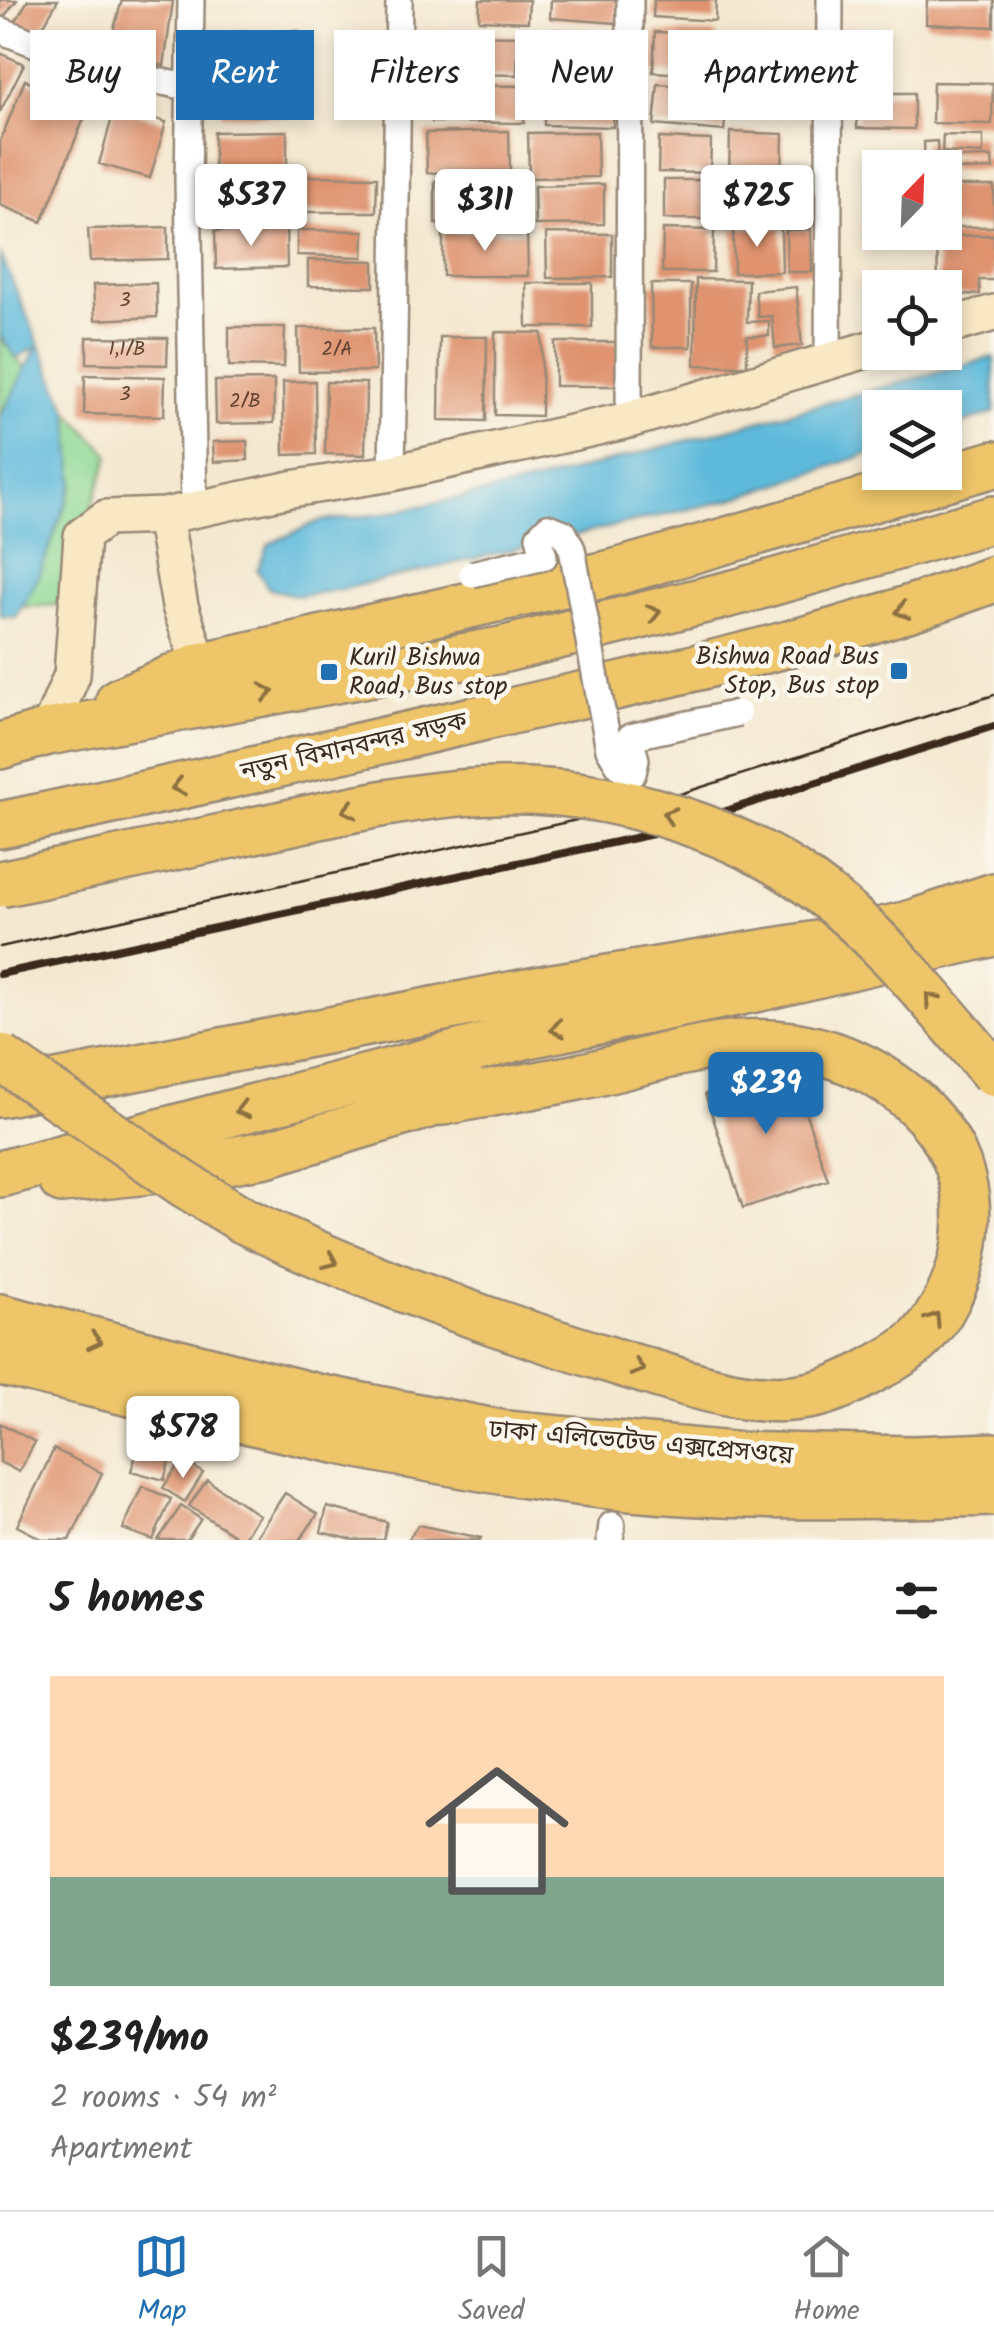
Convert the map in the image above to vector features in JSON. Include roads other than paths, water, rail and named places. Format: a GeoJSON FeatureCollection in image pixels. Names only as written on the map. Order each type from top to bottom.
{"type":"FeatureCollection","features":[{"type":"Feature","properties":{"kind":"highway"},"geometry":{"type":"LineString","coordinates":[[48,732],[200,666],[566,585],[994,464]]}},
{"type":"Feature","properties":{"kind":"highway"},"geometry":{"type":"LineString","coordinates":[[0,746],[48,732],[501,650],[742,591],[994,519]]}},
{"type":"Feature","properties":{"kind":"highway","name":"নতুন বিমানবন্দর সড়ক"},"geometry":{"type":"LineString","coordinates":[[0,825],[698,667],[868,621],[994,579]]}},
{"type":"Feature","properties":{"kind":"highway"},"geometry":{"type":"LineString","coordinates":[[0,884],[398,800],[493,790],[566,791],[601,796],[708,828],[744,844],[806,881],[894,956],[994,1073]]}},
{"type":"Feature","properties":{"kind":"highway"},"geometry":{"type":"LineString","coordinates":[[0,1094],[547,988],[836,941],[909,924],[994,896]]}},
{"type":"Feature","properties":{"kind":"highway"},"geometry":{"type":"LineString","coordinates":[[0,1174],[524,1036],[760,988],[994,933]]}},
{"type":"Feature","properties":{"kind":"highway"},"geometry":{"type":"LineString","coordinates":[[0,1183],[100,1178],[266,1154],[444,1102],[679,1025],[760,988]]}},
{"type":"Feature","properties":{"kind":"highway"},"geometry":{"type":"LineString","coordinates":[[0,1057],[184,1184],[243,1220],[305,1250],[450,1307],[699,1386],[760,1397],[806,1397],[848,1384],[924,1335],[951,1293],[968,1226],[965,1194],[941,1132],[890,1082],[826,1053],[790,1045],[747,1043],[676,1052],[580,1076],[444,1102]]}},
{"type":"Feature","properties":{"kind":"highway","name":"ঢাকা এলিভেটেড এক্সপ্রেসওয়ে"},"geometry":{"type":"LineString","coordinates":[[0,1317],[317,1397],[505,1434],[732,1455],[913,1459],[994,1456]]}},
{"type":"Feature","properties":{"kind":"highway","name":"ঢাকা এলিভেটেড এক্সপ্রেসওয়ে"},"geometry":{"type":"LineString","coordinates":[[0,1362],[325,1440],[604,1486],[863,1496],[994,1493]]}},
{"type":"Feature","properties":{"kind":"street"},"geometry":{"type":"LineString","coordinates":[[190,30],[191,0]]}},
{"type":"Feature","properties":{"kind":"street"},"geometry":{"type":"LineString","coordinates":[[392,473],[400,0]]}},
{"type":"Feature","properties":{"kind":"street"},"geometry":{"type":"LineString","coordinates":[[629,420],[630,0]]}},
{"type":"Feature","properties":{"kind":"street"},"geometry":{"type":"LineString","coordinates":[[828,361],[830,0]]}},
{"type":"Feature","properties":{"kind":"street"},"geometry":{"type":"LineString","coordinates":[[0,30],[106,71],[176,85]]}},
{"type":"Feature","properties":{"kind":"street"},"geometry":{"type":"LineString","coordinates":[[187,120],[180,606],[200,666]]}},
{"type":"Feature","properties":{"kind":"street"},"geometry":{"type":"LineString","coordinates":[[962,323],[994,313]]}},
{"type":"Feature","properties":{"kind":"street"},"geometry":{"type":"LineString","coordinates":[[48,732],[72,676],[82,536],[106,518],[179,511],[392,473],[629,420],[862,351]]}},
{"type":"Feature","properties":{"kind":"street"},"geometry":{"type":"LineString","coordinates":[[472,574],[544,557],[538,536],[548,527],[564,533],[572,549],[609,748],[620,766],[633,773],[636,760],[630,737],[738,713]]}},
{"type":"Feature","properties":{"kind":"water"},"geometry":{"type":"Polygon","coordinates":[[[0,253],[69,413],[74,482],[39,576],[16,617],[0,616],[0,417],[37,347],[16,358],[0,335],[0,253]]]}},
{"type":"Feature","properties":{"kind":"water"},"geometry":{"type":"Polygon","coordinates":[[[994,357],[994,413],[962,423],[962,390],[873,390],[946,370],[962,370],[962,366],[994,357]]]}},
{"type":"Feature","properties":{"kind":"water"},"geometry":{"type":"Polygon","coordinates":[[[862,393],[862,456],[733,499],[300,596],[269,589],[257,570],[269,544],[319,521],[382,514],[523,485],[862,393]]]}},
{"type":"Feature","properties":{"kind":"tram line"},"geometry":{"type":"LineString","coordinates":[[0,947],[645,805],[994,695]]}},
{"type":"Feature","properties":{"kind":"railway"},"geometry":{"type":"LineString","coordinates":[[0,974],[653,834],[994,726]]}},
{"type":"Feature","properties":{"kind":"place","name":"Bishwa Road Bus Stop, Bus stop"},"geometry":{"type":"Point","coordinates":[899,671]}},
{"type":"Feature","properties":{"kind":"place","name":"Kuril Bishwa Road, Bus stop"},"geometry":{"type":"Point","coordinates":[329,672]}}]}
